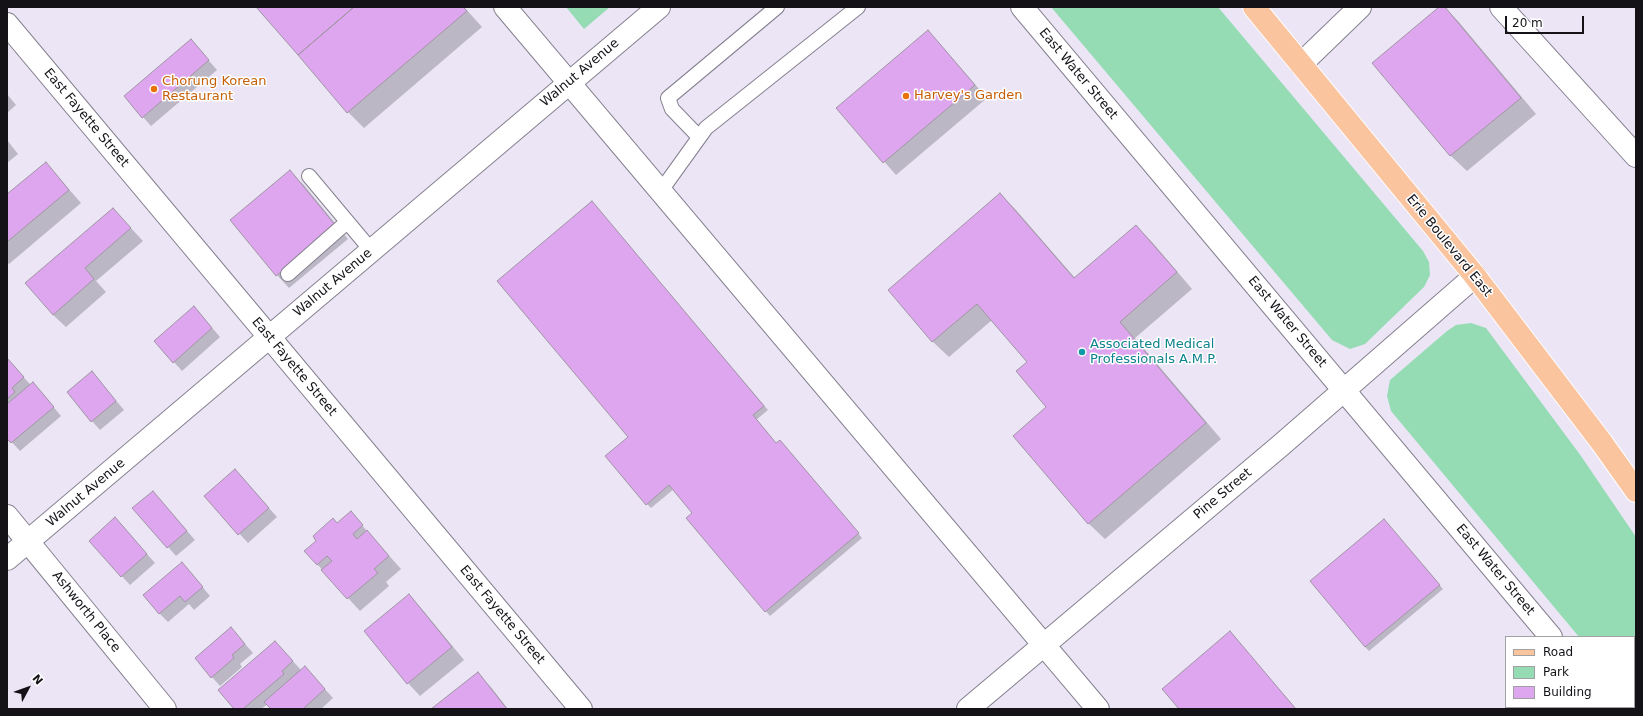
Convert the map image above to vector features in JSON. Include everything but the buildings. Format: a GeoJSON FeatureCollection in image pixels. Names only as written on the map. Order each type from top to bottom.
{"type":"FeatureCollection","features":[{"type":"Feature","properties":{"kind":"main road","name":"Erie Boulevard East"},"geometry":{"type":"LineString","coordinates":[[1254,7],[1474,276],[1636,491]]}},
{"type":"Feature","properties":{"kind":"street"},"geometry":{"type":"LineString","coordinates":[[505,7],[1098,709]]}},
{"type":"Feature","properties":{"kind":"street","name":"Walnut Avenue"},"geometry":{"type":"LineString","coordinates":[[7,559],[659,7]]}},
{"type":"Feature","properties":{"kind":"street","name":"East Water Street"},"geometry":{"type":"LineString","coordinates":[[1022,7],[1550,636]]}},
{"type":"Feature","properties":{"kind":"street"},"geometry":{"type":"LineString","coordinates":[[1301,64],[1360,7]]}},
{"type":"Feature","properties":{"kind":"street"},"geometry":{"type":"LineString","coordinates":[[1501,7],[1636,156]]}},
{"type":"Feature","properties":{"kind":"street","name":"East Fayette Street"},"geometry":{"type":"LineString","coordinates":[[7,24],[582,709]]}},
{"type":"Feature","properties":{"kind":"street","name":"Pine Street"},"geometry":{"type":"LineString","coordinates":[[968,709],[1345,390],[1474,276]]}},
{"type":"Feature","properties":{"kind":"street","name":"Ashworth Place"},"geometry":{"type":"LineString","coordinates":[[7,516],[166,709]]}},
{"type":"Feature","properties":{"kind":"lane"},"geometry":{"type":"LineString","coordinates":[[699,137],[672,109],[668,98],[777,7]]}},
{"type":"Feature","properties":{"kind":"lane"},"geometry":{"type":"LineString","coordinates":[[660,192],[706,128],[858,7]]}},
{"type":"Feature","properties":{"kind":"lane"},"geometry":{"type":"LineString","coordinates":[[309,176],[371,250]]}},
{"type":"Feature","properties":{"kind":"lane"},"geometry":{"type":"LineString","coordinates":[[288,274],[347,222]]}},
{"type":"Feature","properties":{"kind":"green space"},"geometry":{"type":"Polygon","coordinates":[[[566,7],[610,7],[584,29],[566,7]]]}},
{"type":"Feature","properties":{"kind":"green space"},"geometry":{"type":"Polygon","coordinates":[[[1051,7],[1218,7],[1423,251],[1429,262],[1430,275],[1424,287],[1365,344],[1350,349],[1332,340],[1051,7]]]}},
{"type":"Feature","properties":{"kind":"green space"},"geometry":{"type":"Polygon","coordinates":[[[1471,323],[1486,328],[1581,456],[1636,537],[1636,706],[1635,636],[1578,636],[1391,411],[1387,396],[1390,380],[1456,325],[1471,323]]]}},
{"type":"Feature","properties":{"kind":"place","name":"Chorung Korean Restaurant"},"geometry":{"type":"Point","coordinates":[154,89]}},
{"type":"Feature","properties":{"kind":"place","name":"Harvey's Garden"},"geometry":{"type":"Point","coordinates":[906,96]}},
{"type":"Feature","properties":{"kind":"place","name":"Associated Medical Professionals A.M.P."},"geometry":{"type":"Point","coordinates":[1082,352]}}]}
